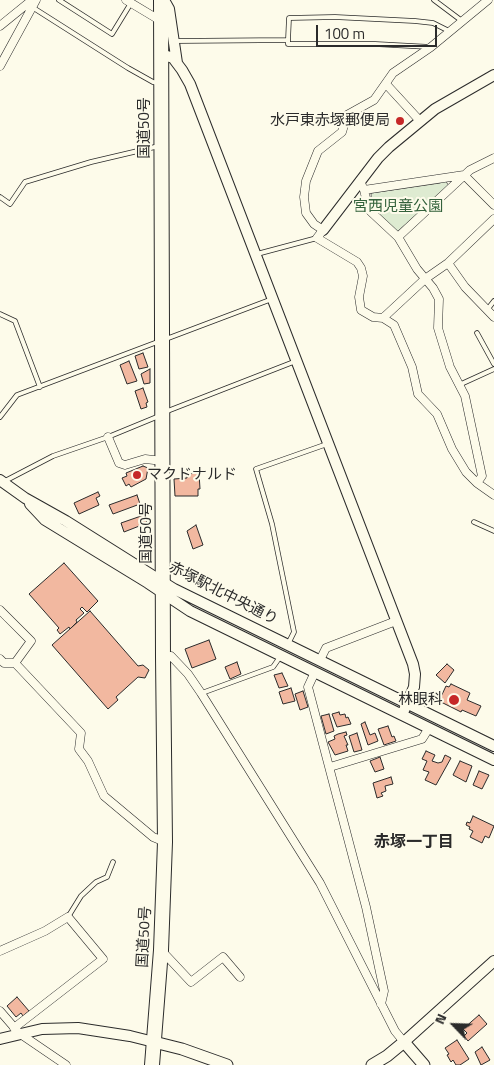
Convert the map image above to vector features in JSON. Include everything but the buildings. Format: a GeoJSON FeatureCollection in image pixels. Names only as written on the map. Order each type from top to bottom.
{"type":"FeatureCollection","features":[{"type":"Feature","properties":{"kind":"highway","name":"国道50号"},"geometry":{"type":"LineString","coordinates":[[152,1065],[161,950],[165,842],[161,146],[161,21],[163,0]]}},
{"type":"Feature","properties":{"kind":"main road"},"geometry":{"type":"LineString","coordinates":[[154,1042],[182,1049],[227,1065]]}},
{"type":"Feature","properties":{"kind":"main road"},"geometry":{"type":"LineString","coordinates":[[372,1065],[404,1042],[424,1065]]}},
{"type":"Feature","properties":{"kind":"street"},"geometry":{"type":"LineString","coordinates":[[163,0],[169,9],[180,66],[190,84],[415,674],[414,687],[402,715]]}},
{"type":"Feature","properties":{"kind":"street"},"geometry":{"type":"LineString","coordinates":[[488,0],[432,47],[393,73],[374,100],[348,114],[342,132],[318,151],[306,181],[304,197],[306,212],[320,235],[357,262],[361,268],[363,276],[360,296],[361,310],[373,317],[383,318],[394,326],[412,367],[418,394],[437,414],[452,449],[466,472],[477,483],[494,495]]}},
{"type":"Feature","properties":{"kind":"street"},"geometry":{"type":"LineString","coordinates":[[0,26],[34,1]]}},
{"type":"Feature","properties":{"kind":"street"},"geometry":{"type":"LineString","coordinates":[[0,66],[34,1]]}},
{"type":"Feature","properties":{"kind":"street"},"geometry":{"type":"LineString","coordinates":[[128,1],[161,21]]}},
{"type":"Feature","properties":{"kind":"street"},"geometry":{"type":"LineString","coordinates":[[161,54],[170,57],[180,66]]}},
{"type":"Feature","properties":{"kind":"street"},"geometry":{"type":"LineString","coordinates":[[161,81],[180,66]]}},
{"type":"Feature","properties":{"kind":"street"},"geometry":{"type":"LineString","coordinates":[[320,235],[362,186],[378,158],[435,109],[494,76]]}},
{"type":"Feature","properties":{"kind":"street"},"geometry":{"type":"LineString","coordinates":[[386,84],[420,121]]}},
{"type":"Feature","properties":{"kind":"street"},"geometry":{"type":"LineString","coordinates":[[398,237],[470,170],[494,158]]}},
{"type":"Feature","properties":{"kind":"street"},"geometry":{"type":"LineString","coordinates":[[362,186],[464,175]]}},
{"type":"Feature","properties":{"kind":"street"},"geometry":{"type":"LineString","coordinates":[[464,175],[494,205]]}},
{"type":"Feature","properties":{"kind":"street"},"geometry":{"type":"LineString","coordinates":[[362,186],[369,210],[398,237],[416,269],[433,288],[439,300],[438,328],[450,367],[465,396],[482,476],[477,483]]}},
{"type":"Feature","properties":{"kind":"street"},"geometry":{"type":"LineString","coordinates":[[383,318],[425,279],[448,263],[494,219]]}},
{"type":"Feature","properties":{"kind":"street"},"geometry":{"type":"LineString","coordinates":[[448,263],[465,287],[494,317]]}},
{"type":"Feature","properties":{"kind":"street"},"geometry":{"type":"LineString","coordinates":[[108,437],[119,463],[125,465],[145,459],[163,462]]}},
{"type":"Feature","properties":{"kind":"street","name":"赤塚駅北中央通り"},"geometry":{"type":"LineString","coordinates":[[1,482],[25,498],[45,520],[163,588],[190,611],[494,760]]}},
{"type":"Feature","properties":{"kind":"street","name":"赤塚駅北中央通り"},"geometry":{"type":"LineString","coordinates":[[163,588],[185,595],[288,644],[494,746]]}},
{"type":"Feature","properties":{"kind":"street"},"geometry":{"type":"LineString","coordinates":[[0,610],[31,641],[14,663]]}},
{"type":"Feature","properties":{"kind":"street"},"geometry":{"type":"LineString","coordinates":[[320,660],[326,648],[396,621]]}},
{"type":"Feature","properties":{"kind":"street"},"geometry":{"type":"LineString","coordinates":[[281,655],[288,644]]}},
{"type":"Feature","properties":{"kind":"street"},"geometry":{"type":"LineString","coordinates":[[163,657],[171,656],[188,674],[320,883],[381,1004],[404,1042],[494,960]]}},
{"type":"Feature","properties":{"kind":"street"},"geometry":{"type":"LineString","coordinates":[[0,659],[4,663],[14,663],[81,733],[79,749],[88,761],[104,796],[153,837],[165,842]]}},
{"type":"Feature","properties":{"kind":"street"},"geometry":{"type":"LineString","coordinates":[[315,672],[308,687],[366,908],[384,991],[381,1004]]}},
{"type":"Feature","properties":{"kind":"street"},"geometry":{"type":"LineString","coordinates":[[330,767],[422,739],[429,728]]}},
{"type":"Feature","properties":{"kind":"street"},"geometry":{"type":"LineString","coordinates":[[0,951],[45,931],[68,917],[103,959],[17,1031],[0,1039]]}},
{"type":"Feature","properties":{"kind":"street"},"geometry":{"type":"LineString","coordinates":[[161,950],[191,982],[223,958],[240,977]]}},
{"type":"Feature","properties":{"kind":"street"},"geometry":{"type":"LineString","coordinates":[[0,1011],[17,1031],[66,1065]]}},
{"type":"Feature","properties":{"kind":"street"},"geometry":{"type":"LineString","coordinates":[[17,1031],[78,1028],[130,1036],[154,1042]]}},
{"type":"Feature","properties":{"kind":"lane"},"geometry":{"type":"LineString","coordinates":[[59,0],[112,34],[128,1]]}},
{"type":"Feature","properties":{"kind":"lane"},"geometry":{"type":"LineString","coordinates":[[434,0],[462,21]]}},
{"type":"Feature","properties":{"kind":"lane"},"geometry":{"type":"LineString","coordinates":[[34,1],[128,68],[153,82],[161,81]]}},
{"type":"Feature","properties":{"kind":"lane"},"geometry":{"type":"LineString","coordinates":[[432,47],[375,44],[288,44],[289,18],[334,17],[415,21],[432,23],[449,31]]}},
{"type":"Feature","properties":{"kind":"lane"},"geometry":{"type":"LineString","coordinates":[[175,41],[288,40]]}},
{"type":"Feature","properties":{"kind":"lane"},"geometry":{"type":"LineString","coordinates":[[0,197],[10,204],[25,182],[92,162],[161,146]]}},
{"type":"Feature","properties":{"kind":"lane"},"geometry":{"type":"LineString","coordinates":[[255,254],[320,235]]}},
{"type":"Feature","properties":{"kind":"lane"},"geometry":{"type":"LineString","coordinates":[[0,417],[17,395],[272,298]]}},
{"type":"Feature","properties":{"kind":"lane"},"geometry":{"type":"LineString","coordinates":[[487,310],[494,301]]}},
{"type":"Feature","properties":{"kind":"lane"},"geometry":{"type":"LineString","coordinates":[[0,314],[15,321],[40,387]]}},
{"type":"Feature","properties":{"kind":"lane"},"geometry":{"type":"LineString","coordinates":[[477,333],[494,364]]}},
{"type":"Feature","properties":{"kind":"lane"},"geometry":{"type":"LineString","coordinates":[[1,482],[53,456],[108,437],[156,418],[162,413],[296,361]]}},
{"type":"Feature","properties":{"kind":"lane"},"geometry":{"type":"LineString","coordinates":[[459,385],[494,369]]}},
{"type":"Feature","properties":{"kind":"lane"},"geometry":{"type":"LineString","coordinates":[[288,644],[294,632],[272,524],[256,469],[327,444]]}},
{"type":"Feature","properties":{"kind":"lane"},"geometry":{"type":"LineString","coordinates":[[474,522],[494,531]]}},
{"type":"Feature","properties":{"kind":"lane"},"geometry":{"type":"LineString","coordinates":[[201,693],[273,667],[281,655]]}},
{"type":"Feature","properties":{"kind":"lane"},"geometry":{"type":"LineString","coordinates":[[68,917],[80,896],[96,882],[107,877],[113,862]]}},
{"type":"Feature","properties":{"kind":"green space","name":"宮西児童公園"},"geometry":{"type":"Polygon","coordinates":[[[445,180],[449,186],[397,232],[372,208],[371,193],[440,183],[445,180]]]}},
{"type":"Feature","properties":{"kind":"place","name":"水戸東赤塚郵便局"},"geometry":{"type":"Point","coordinates":[400,121]}},
{"type":"Feature","properties":{"kind":"place","name":"マクドナルド"},"geometry":{"type":"Point","coordinates":[137,475]}},
{"type":"Feature","properties":{"kind":"place","name":"林眼科"},"geometry":{"type":"Point","coordinates":[454,700]}},
{"type":"Feature","properties":{"kind":"district","name":"赤塚一丁目"},"geometry":{"type":"Point","coordinates":[414,843]}}]}
